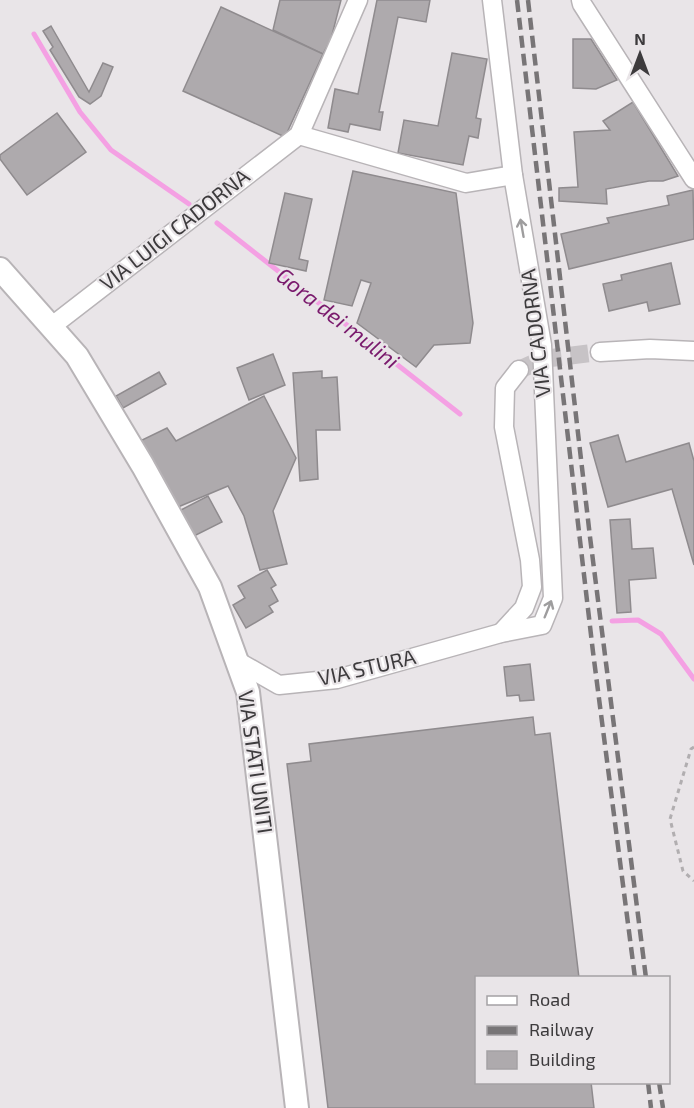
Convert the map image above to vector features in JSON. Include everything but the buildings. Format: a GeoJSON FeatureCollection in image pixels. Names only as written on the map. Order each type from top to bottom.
{"type":"FeatureCollection","features":[{"type":"Feature","properties":{"kind":"street","name":"VIA LUIGI CADORNA"},"geometry":{"type":"LineString","coordinates":[[52,326],[299,135],[358,0]]}},
{"type":"Feature","properties":{"kind":"street","name":"VIA CADORNA"},"geometry":{"type":"LineString","coordinates":[[492,0],[513,176],[542,345],[553,598],[542,626],[501,633]]}},
{"type":"Feature","properties":{"kind":"street"},"geometry":{"type":"LineString","coordinates":[[581,0],[694,179]]}},
{"type":"Feature","properties":{"kind":"street"},"geometry":{"type":"LineString","coordinates":[[299,135],[466,183],[513,176]]}},
{"type":"Feature","properties":{"kind":"street","name":"VIA STATI UNITI"},"geometry":{"type":"LineString","coordinates":[[0,269],[77,356],[143,466],[210,587],[248,692],[297,1108]]}},
{"type":"Feature","properties":{"kind":"street"},"geometry":{"type":"LineString","coordinates":[[600,352],[650,349],[694,351]]}},
{"type":"Feature","properties":{"kind":"street"},"geometry":{"type":"LineString","coordinates":[[501,633],[524,608],[532,587],[530,560],[504,426],[505,388],[519,370]]}},
{"type":"Feature","properties":{"kind":"street","name":"VIA STURA"},"geometry":{"type":"LineString","coordinates":[[237,661],[279,685],[337,679],[501,633]]}},
{"type":"Feature","properties":{"kind":"path"},"geometry":{"type":"LineString","coordinates":[[694,747],[691,749],[670,819],[683,871],[694,881]]}},
{"type":"Feature","properties":{"kind":"waterway","name":"Gora dei mulini"},"geometry":{"type":"LineString","coordinates":[[34,34],[80,112],[111,150],[189,204]]}},
{"type":"Feature","properties":{"kind":"waterway","name":"Gora dei mulini"},"geometry":{"type":"LineString","coordinates":[[217,223],[460,414]]}},
{"type":"Feature","properties":{"kind":"waterway","name":"Gora dei mulini"},"geometry":{"type":"LineString","coordinates":[[612,621],[638,620],[661,634],[694,679]]}},
{"type":"Feature","properties":{"kind":"tunnel"},"geometry":{"type":"LineString","coordinates":[[519,370],[543,359],[600,352]]}},
{"type":"Feature","properties":{"kind":"railway"},"geometry":{"type":"LineString","coordinates":[[517,0],[593,652],[635,976]]}},
{"type":"Feature","properties":{"kind":"railway"},"geometry":{"type":"LineString","coordinates":[[528,0],[590,537],[646,976]]}},
{"type":"Feature","properties":{"kind":"railway"},"geometry":{"type":"LineString","coordinates":[[648,1084],[651,1108]]}},
{"type":"Feature","properties":{"kind":"railway"},"geometry":{"type":"LineString","coordinates":[[659,1084],[663,1108]]}}]}
